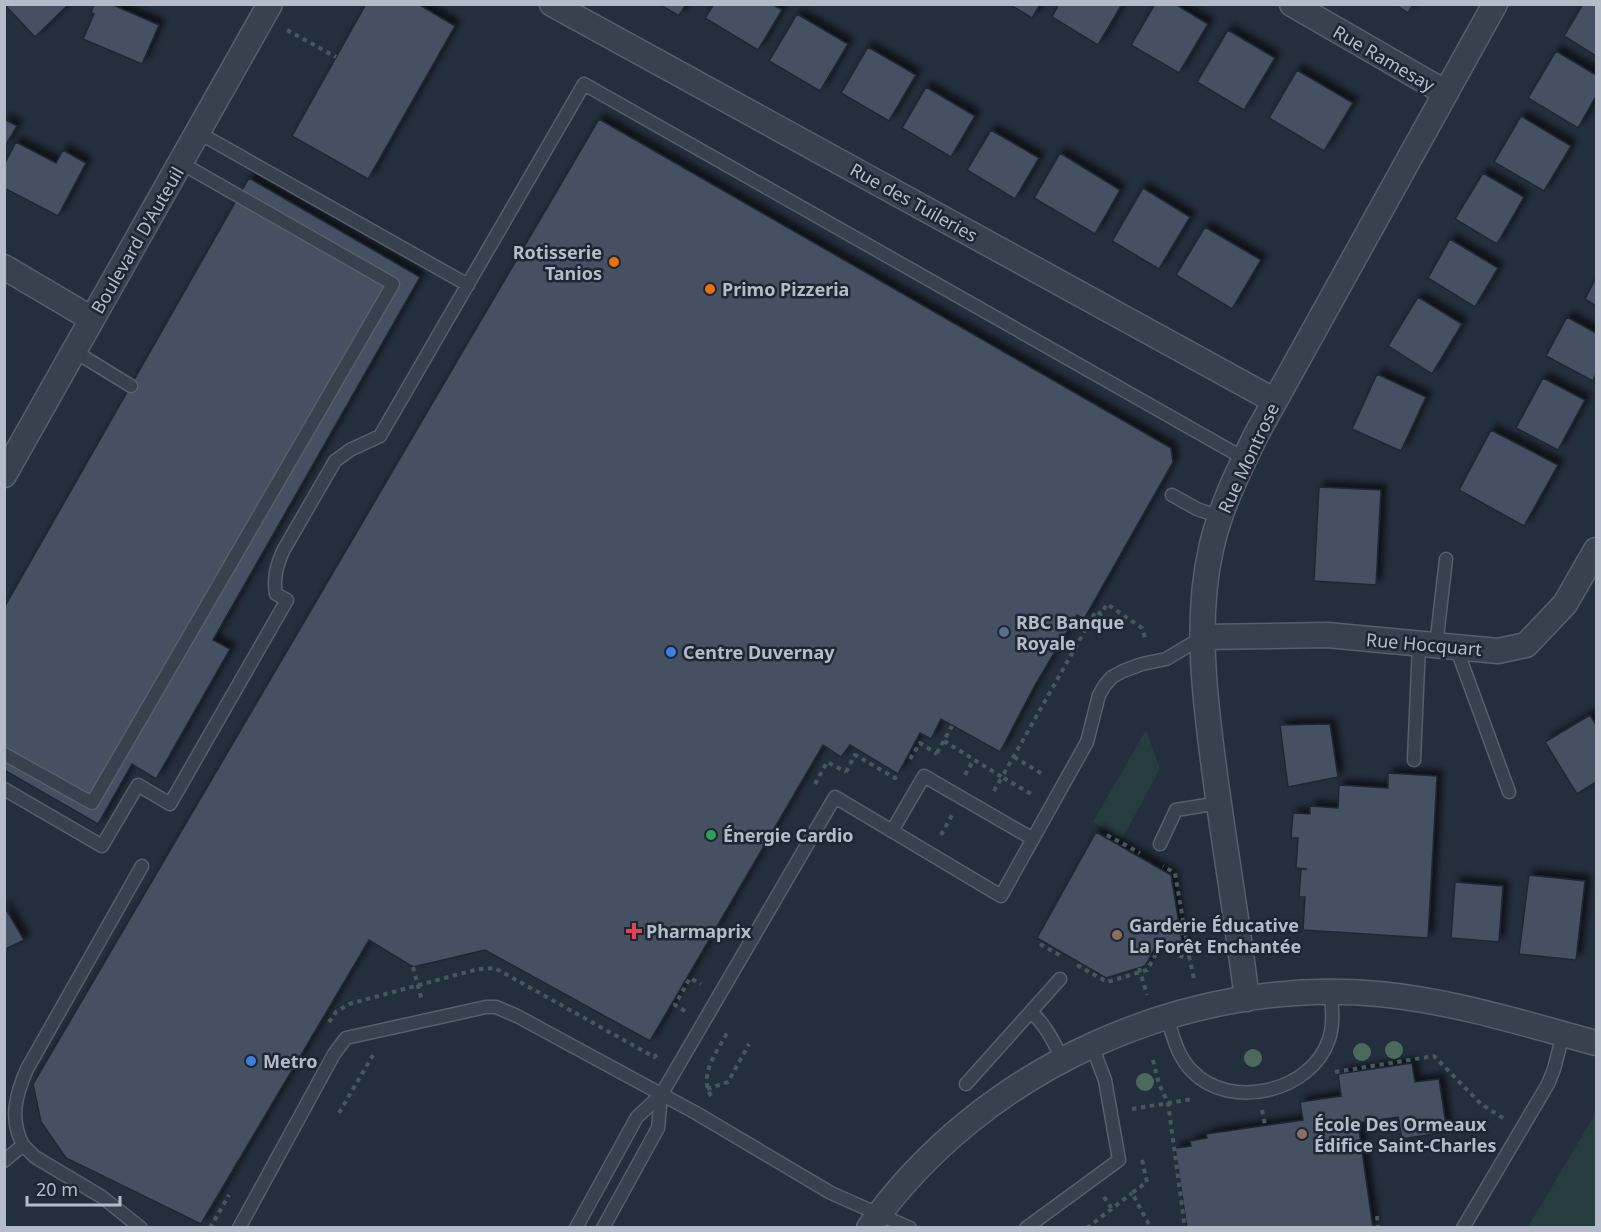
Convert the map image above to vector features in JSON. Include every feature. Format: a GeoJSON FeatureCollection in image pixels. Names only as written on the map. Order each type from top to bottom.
{"type":"FeatureCollection","features":[{"type":"Feature","properties":{"kind":"street","name":"Boulevard D'Auteuil"},"geometry":{"type":"LineString","coordinates":[[4,475],[270,4]]}},
{"type":"Feature","properties":{"kind":"street","name":"Rue des Tuileries"},"geometry":{"type":"LineString","coordinates":[[552,4],[1275,401]]}},
{"type":"Feature","properties":{"kind":"street","name":"Rue Ramesay"},"geometry":{"type":"LineString","coordinates":[[1292,4],[1446,93]]}},
{"type":"Feature","properties":{"kind":"street","name":"Rue Montrose"},"geometry":{"type":"LineString","coordinates":[[1247,999],[1208,720],[1203,637],[1207,572],[1211,549],[1220,517],[1245,459],[1275,401],[1495,4]]}},
{"type":"Feature","properties":{"kind":"street"},"geometry":{"type":"LineString","coordinates":[[4,267],[92,319]]}},
{"type":"Feature","properties":{"kind":"street","name":"Rue Hocquart"},"geometry":{"type":"LineString","coordinates":[[1203,637],[1327,636],[1498,651],[1526,645],[1565,604],[1596,550]]}},
{"type":"Feature","properties":{"kind":"street"},"geometry":{"type":"LineString","coordinates":[[874,1221],[912,1173],[956,1132],[1013,1090],[1063,1060],[1092,1046],[1192,1009],[1281,995],[1378,994],[1435,1002],[1596,1043]]}},
{"type":"Feature","properties":{"kind":"lane"},"geometry":{"type":"LineString","coordinates":[[4,789],[102,846],[138,784],[170,804],[287,600],[276,594],[274,586],[277,564],[283,551],[335,461],[350,450],[380,436],[584,84],[1245,459]]}},
{"type":"Feature","properties":{"kind":"lane"},"geometry":{"type":"LineString","coordinates":[[199,133],[468,285]]}},
{"type":"Feature","properties":{"kind":"lane"},"geometry":{"type":"LineString","coordinates":[[4,754],[92,802],[393,284],[181,163]]}},
{"type":"Feature","properties":{"kind":"lane"},"geometry":{"type":"LineString","coordinates":[[74,351],[131,386]]}},
{"type":"Feature","properties":{"kind":"lane"},"geometry":{"type":"LineString","coordinates":[[1172,495],[1197,509],[1220,517]]}},
{"type":"Feature","properties":{"kind":"lane"},"geometry":{"type":"LineString","coordinates":[[1414,760],[1437,646],[1446,559]]}},
{"type":"Feature","properties":{"kind":"lane"},"geometry":{"type":"LineString","coordinates":[[576,1227],[637,1117],[662,1095],[835,797],[1001,896],[1087,742],[1099,695],[1112,677],[1142,664],[1166,659],[1203,637]]}},
{"type":"Feature","properties":{"kind":"lane"},"geometry":{"type":"LineString","coordinates":[[1437,646],[1509,792]]}},
{"type":"Feature","properties":{"kind":"lane"},"geometry":{"type":"LineString","coordinates":[[892,831],[924,776],[1033,839]]}},
{"type":"Feature","properties":{"kind":"lane"},"geometry":{"type":"LineString","coordinates":[[1160,844],[1176,810],[1219,802]]}},
{"type":"Feature","properties":{"kind":"lane"},"geometry":{"type":"LineString","coordinates":[[141,1227],[102,1197],[35,1158],[23,1145],[16,1119],[18,1091],[27,1069],[142,866]]}},
{"type":"Feature","properties":{"kind":"lane"},"geometry":{"type":"LineString","coordinates":[[966,1084],[1060,979]]}},
{"type":"Feature","properties":{"kind":"lane"},"geometry":{"type":"LineString","coordinates":[[1167,1017],[1178,1052],[1198,1077],[1221,1089],[1236,1092],[1259,1092],[1293,1080],[1319,1057],[1329,1038],[1332,1013],[1331,993]]}},
{"type":"Feature","properties":{"kind":"lane"},"geometry":{"type":"LineString","coordinates":[[239,1227],[341,1043],[346,1038],[486,1006],[496,1007],[517,1016],[713,1123],[874,1221],[910,1227]]}},
{"type":"Feature","properties":{"kind":"lane"},"geometry":{"type":"LineString","coordinates":[[1031,1012],[1050,1034],[1063,1060]]}},
{"type":"Feature","properties":{"kind":"lane"},"geometry":{"type":"LineString","coordinates":[[1463,1227],[1548,1084],[1557,1062],[1563,1034]]}},
{"type":"Feature","properties":{"kind":"lane"},"geometry":{"type":"LineString","coordinates":[[1026,1227],[1119,1160],[1105,1080],[1092,1046]]}},
{"type":"Feature","properties":{"kind":"lane"},"geometry":{"type":"LineString","coordinates":[[603,1227],[658,1128],[662,1095]]}},
{"type":"Feature","properties":{"kind":"lane"},"geometry":{"type":"LineString","coordinates":[[4,1161],[23,1145]]}},
{"type":"Feature","properties":{"kind":"path"},"geometry":{"type":"LineString","coordinates":[[287,30],[336,57]]}},
{"type":"Feature","properties":{"kind":"path"},"geometry":{"type":"LineString","coordinates":[[992,794],[1096,611],[1101,614],[1107,604],[1143,628]]}},
{"type":"Feature","properties":{"kind":"path"},"geometry":{"type":"LineString","coordinates":[[932,762],[952,726]]}},
{"type":"Feature","properties":{"kind":"path"},"geometry":{"type":"LineString","coordinates":[[944,741],[1051,806]]}},
{"type":"Feature","properties":{"kind":"path"},"geometry":{"type":"LineString","coordinates":[[906,767],[920,743],[937,754]]}},
{"type":"Feature","properties":{"kind":"path"},"geometry":{"type":"LineString","coordinates":[[855,756],[895,778],[901,775]]}},
{"type":"Feature","properties":{"kind":"path"},"geometry":{"type":"LineString","coordinates":[[1014,757],[1063,785]]}},
{"type":"Feature","properties":{"kind":"path"},"geometry":{"type":"LineString","coordinates":[[963,778],[974,759]]}},
{"type":"Feature","properties":{"kind":"path"},"geometry":{"type":"LineString","coordinates":[[930,854],[962,798]]}},
{"type":"Feature","properties":{"kind":"path"},"geometry":{"type":"LineString","coordinates":[[1107,835],[1143,855]]}},
{"type":"Feature","properties":{"kind":"path"},"geometry":{"type":"LineString","coordinates":[[1160,864],[1175,873],[1176,895],[1194,979]]}},
{"type":"Feature","properties":{"kind":"path"},"geometry":{"type":"LineString","coordinates":[[1183,932],[1202,930]]}},
{"type":"Feature","properties":{"kind":"path"},"geometry":{"type":"LineString","coordinates":[[1040,944],[1107,982],[1140,970],[1148,970],[1149,964],[1161,945],[1184,958],[1189,956]]}},
{"type":"Feature","properties":{"kind":"path"},"geometry":{"type":"LineString","coordinates":[[413,967],[421,996]]}},
{"type":"Feature","properties":{"kind":"path"},"geometry":{"type":"LineString","coordinates":[[1140,970],[1147,995]]}},
{"type":"Feature","properties":{"kind":"path"},"geometry":{"type":"LineString","coordinates":[[339,1113],[374,1052],[372,1031]]}},
{"type":"Feature","properties":{"kind":"path"},"geometry":{"type":"LineString","coordinates":[[714,1099],[707,1089],[706,1072],[728,1031]]}},
{"type":"Feature","properties":{"kind":"path"},"geometry":{"type":"LineString","coordinates":[[707,1089],[728,1082],[749,1044]]}},
{"type":"Feature","properties":{"kind":"path"},"geometry":{"type":"LineString","coordinates":[[1331,1070],[1336,1072],[1434,1056],[1481,1104]]}},
{"type":"Feature","properties":{"kind":"path"},"geometry":{"type":"LineString","coordinates":[[1153,1060],[1159,1084],[1168,1103],[1185,1227]]}},
{"type":"Feature","properties":{"kind":"path"},"geometry":{"type":"LineString","coordinates":[[1262,1109],[1265,1125]]}},
{"type":"Feature","properties":{"kind":"path"},"geometry":{"type":"LineString","coordinates":[[1087,1227],[1132,1193]]}},
{"type":"Feature","properties":{"kind":"path"},"geometry":{"type":"LineString","coordinates":[[1377,1216],[1378,1227]]}},
{"type":"Feature","properties":{"kind":"green space"},"geometry":{"type":"Polygon","coordinates":[[[1146,730],[1160,769],[1122,839],[1093,822],[1146,730]]]}},
{"type":"Feature","properties":{"kind":"green space"},"geometry":{"type":"Polygon","coordinates":[[[1596,1112],[1596,1227],[1528,1227],[1594,1116],[1596,1112]]]}},
{"type":"Feature","properties":{"kind":"building"},"geometry":{"type":"Polygon","coordinates":[[[4,4],[69,4],[35,37],[4,4]]]}},
{"type":"Feature","properties":{"kind":"building"},"geometry":{"type":"Polygon","coordinates":[[[94,4],[111,4],[159,25],[142,64],[83,39],[94,14],[91,13],[94,4]]]}},
{"type":"Feature","properties":{"kind":"building"},"geometry":{"type":"Polygon","coordinates":[[[366,4],[418,4],[455,26],[368,179],[292,136],[366,4]]]}},
{"type":"Feature","properties":{"kind":"building"},"geometry":{"type":"Polygon","coordinates":[[[659,4],[686,4],[679,16],[659,4]]]}},
{"type":"Feature","properties":{"kind":"building"},"geometry":{"type":"Polygon","coordinates":[[[714,4],[772,4],[782,10],[758,50],[705,18],[714,4]]]}},
{"type":"Feature","properties":{"kind":"building"},"geometry":{"type":"Polygon","coordinates":[[[1009,4],[1040,4],[1032,18],[1009,4]]]}},
{"type":"Feature","properties":{"kind":"building"},"geometry":{"type":"Polygon","coordinates":[[[1059,4],[1122,4],[1098,45],[1052,17],[1059,4]]]}},
{"type":"Feature","properties":{"kind":"building"},"geometry":{"type":"Polygon","coordinates":[[[1155,4],[1175,4],[1208,24],[1179,73],[1131,45],[1155,4]]]}},
{"type":"Feature","properties":{"kind":"building"},"geometry":{"type":"Polygon","coordinates":[[[1394,4],[1413,4],[1408,13],[1394,4]]]}},
{"type":"Feature","properties":{"kind":"building"},"geometry":{"type":"Polygon","coordinates":[[[1583,4],[1596,4],[1596,56],[1564,36],[1583,4]]]}},
{"type":"Feature","properties":{"kind":"building"},"geometry":{"type":"Polygon","coordinates":[[[797,14],[848,44],[820,91],[769,61],[797,14]]]}},
{"type":"Feature","properties":{"kind":"building"},"geometry":{"type":"Polygon","coordinates":[[[1228,30],[1275,58],[1244,110],[1197,82],[1228,30]]]}},
{"type":"Feature","properties":{"kind":"building"},"geometry":{"type":"Polygon","coordinates":[[[868,47],[916,75],[889,121],[841,93],[868,47]]]}},
{"type":"Feature","properties":{"kind":"building"},"geometry":{"type":"Polygon","coordinates":[[[1556,51],[1596,75],[1596,96],[1578,128],[1528,98],[1556,51]]]}},
{"type":"Feature","properties":{"kind":"building"},"geometry":{"type":"Polygon","coordinates":[[[1297,70],[1353,103],[1324,151],[1269,118],[1297,70]]]}},
{"type":"Feature","properties":{"kind":"building"},"geometry":{"type":"Polygon","coordinates":[[[926,87],[975,116],[951,157],[902,128],[926,87]]]}},
{"type":"Feature","properties":{"kind":"building"},"geometry":{"type":"Polygon","coordinates":[[[1521,116],[1571,146],[1544,191],[1494,162],[1521,116]]]}},
{"type":"Feature","properties":{"kind":"building"},"geometry":{"type":"Polygon","coordinates":[[[4,119],[17,126],[4,148],[4,119]]]}},
{"type":"Feature","properties":{"kind":"building","name":"Centre Duvernay"},"geometry":{"type":"Polygon","coordinates":[[[599,119],[1171,448],[1173,462],[1084,619],[1077,615],[1035,685],[1000,752],[941,719],[931,739],[920,733],[898,774],[850,745],[841,757],[823,745],[650,1041],[485,950],[413,967],[369,940],[201,1224],[66,1158],[41,1122],[33,1084],[599,119]]]}},
{"type":"Feature","properties":{"kind":"building"},"geometry":{"type":"Polygon","coordinates":[[[991,130],[1039,158],[1015,199],[967,170],[991,130]]]}},
{"type":"Feature","properties":{"kind":"building"},"geometry":{"type":"Polygon","coordinates":[[[16,142],[56,163],[63,150],[86,163],[58,216],[4,188],[4,165],[16,142]]]}},
{"type":"Feature","properties":{"kind":"building"},"geometry":{"type":"Polygon","coordinates":[[[1060,153],[1120,190],[1095,234],[1034,198],[1060,153]]]}},
{"type":"Feature","properties":{"kind":"building"},"geometry":{"type":"Polygon","coordinates":[[[1483,173],[1524,197],[1497,244],[1455,219],[1483,173]]]}},
{"type":"Feature","properties":{"kind":"building"},"geometry":{"type":"Polygon","coordinates":[[[249,178],[420,277],[213,640],[230,649],[156,779],[132,764],[98,824],[4,770],[4,608],[249,178]]]}},
{"type":"Feature","properties":{"kind":"building"},"geometry":{"type":"Polygon","coordinates":[[[1143,188],[1190,217],[1159,269],[1112,241],[1143,188]]]}},
{"type":"Feature","properties":{"kind":"building"},"geometry":{"type":"Polygon","coordinates":[[[1205,227],[1261,260],[1232,309],[1176,275],[1205,227]]]}},
{"type":"Feature","properties":{"kind":"building"},"geometry":{"type":"Polygon","coordinates":[[[1450,239],[1498,268],[1475,307],[1428,278],[1450,239]]]}},
{"type":"Feature","properties":{"kind":"building"},"geometry":{"type":"Polygon","coordinates":[[[1596,278],[1596,306],[1585,299],[1596,278]]]}},
{"type":"Feature","properties":{"kind":"building"},"geometry":{"type":"Polygon","coordinates":[[[1418,297],[1462,324],[1432,374],[1388,346],[1418,297]]]}},
{"type":"Feature","properties":{"kind":"building"},"geometry":{"type":"Polygon","coordinates":[[[1567,317],[1596,333],[1596,374],[1593,381],[1546,356],[1567,317]]]}},
{"type":"Feature","properties":{"kind":"building"},"geometry":{"type":"Polygon","coordinates":[[[1377,374],[1426,397],[1401,451],[1352,429],[1377,374]]]}},
{"type":"Feature","properties":{"kind":"building"},"geometry":{"type":"Polygon","coordinates":[[[1543,378],[1585,400],[1558,450],[1516,428],[1543,378]]]}},
{"type":"Feature","properties":{"kind":"building"},"geometry":{"type":"Polygon","coordinates":[[[1491,430],[1558,465],[1524,526],[1459,490],[1491,430]]]}},
{"type":"Feature","properties":{"kind":"building"},"geometry":{"type":"Polygon","coordinates":[[[1319,487],[1381,490],[1376,585],[1314,581],[1319,487]]]}},
{"type":"Feature","properties":{"kind":"building"},"geometry":{"type":"Polygon","coordinates":[[[1590,715],[1596,725],[1596,782],[1577,794],[1545,742],[1590,715]]]}},
{"type":"Feature","properties":{"kind":"building"},"geometry":{"type":"Polygon","coordinates":[[[1330,724],[1338,777],[1288,787],[1280,725],[1330,724]]]}},
{"type":"Feature","properties":{"kind":"building"},"geometry":{"type":"Polygon","coordinates":[[[1388,773],[1437,776],[1428,938],[1303,930],[1305,897],[1299,897],[1301,869],[1307,869],[1296,868],[1298,838],[1291,838],[1293,813],[1310,814],[1310,806],[1338,808],[1339,785],[1388,788],[1388,773]]]}},
{"type":"Feature","properties":{"kind":"building"},"geometry":{"type":"Polygon","coordinates":[[[1096,832],[1171,875],[1184,954],[1160,939],[1145,966],[1106,978],[1037,938],[1096,832]]]}},
{"type":"Feature","properties":{"kind":"building"},"geometry":{"type":"Polygon","coordinates":[[[1529,875],[1585,881],[1576,960],[1519,954],[1529,875]]]}},
{"type":"Feature","properties":{"kind":"building"},"geometry":{"type":"Polygon","coordinates":[[[1455,882],[1503,886],[1499,942],[1451,938],[1455,882]]]}},
{"type":"Feature","properties":{"kind":"building"},"geometry":{"type":"Polygon","coordinates":[[[4,906],[24,940],[4,950],[4,906]]]}},
{"type":"Feature","properties":{"kind":"building"},"geometry":{"type":"Polygon","coordinates":[[[1412,1063],[1415,1082],[1439,1079],[1447,1132],[1402,1139],[1398,1117],[1358,1123],[1373,1228],[1187,1228],[1175,1148],[1191,1146],[1190,1141],[1207,1138],[1206,1134],[1303,1120],[1300,1102],[1341,1096],[1338,1074],[1412,1063]]]}},
{"type":"Feature","properties":{"kind":"place","name":"Rotisserie Tanios"},"geometry":{"type":"Point","coordinates":[614,262]}},
{"type":"Feature","properties":{"kind":"place","name":"Primo Pizzeria"},"geometry":{"type":"Point","coordinates":[710,289]}},
{"type":"Feature","properties":{"kind":"place","name":"RBC Banque Royale"},"geometry":{"type":"Point","coordinates":[1004,632]}},
{"type":"Feature","properties":{"kind":"place","name":"Centre Duvernay"},"geometry":{"type":"Point","coordinates":[671,652]}},
{"type":"Feature","properties":{"kind":"place","name":"Énergie Cardio"},"geometry":{"type":"Point","coordinates":[711,835]}},
{"type":"Feature","properties":{"kind":"place","name":"Pharmaprix"},"geometry":{"type":"Point","coordinates":[634,931]}},
{"type":"Feature","properties":{"kind":"place","name":"Garderie Éducative La Forêt Enchantée"},"geometry":{"type":"Point","coordinates":[1117,935]}},
{"type":"Feature","properties":{"kind":"place","name":"Metro"},"geometry":{"type":"Point","coordinates":[251,1061]}},
{"type":"Feature","properties":{"kind":"place","name":"École Des Ormeaux Édifice Saint-Charles"},"geometry":{"type":"Point","coordinates":[1302,1134]}}]}
